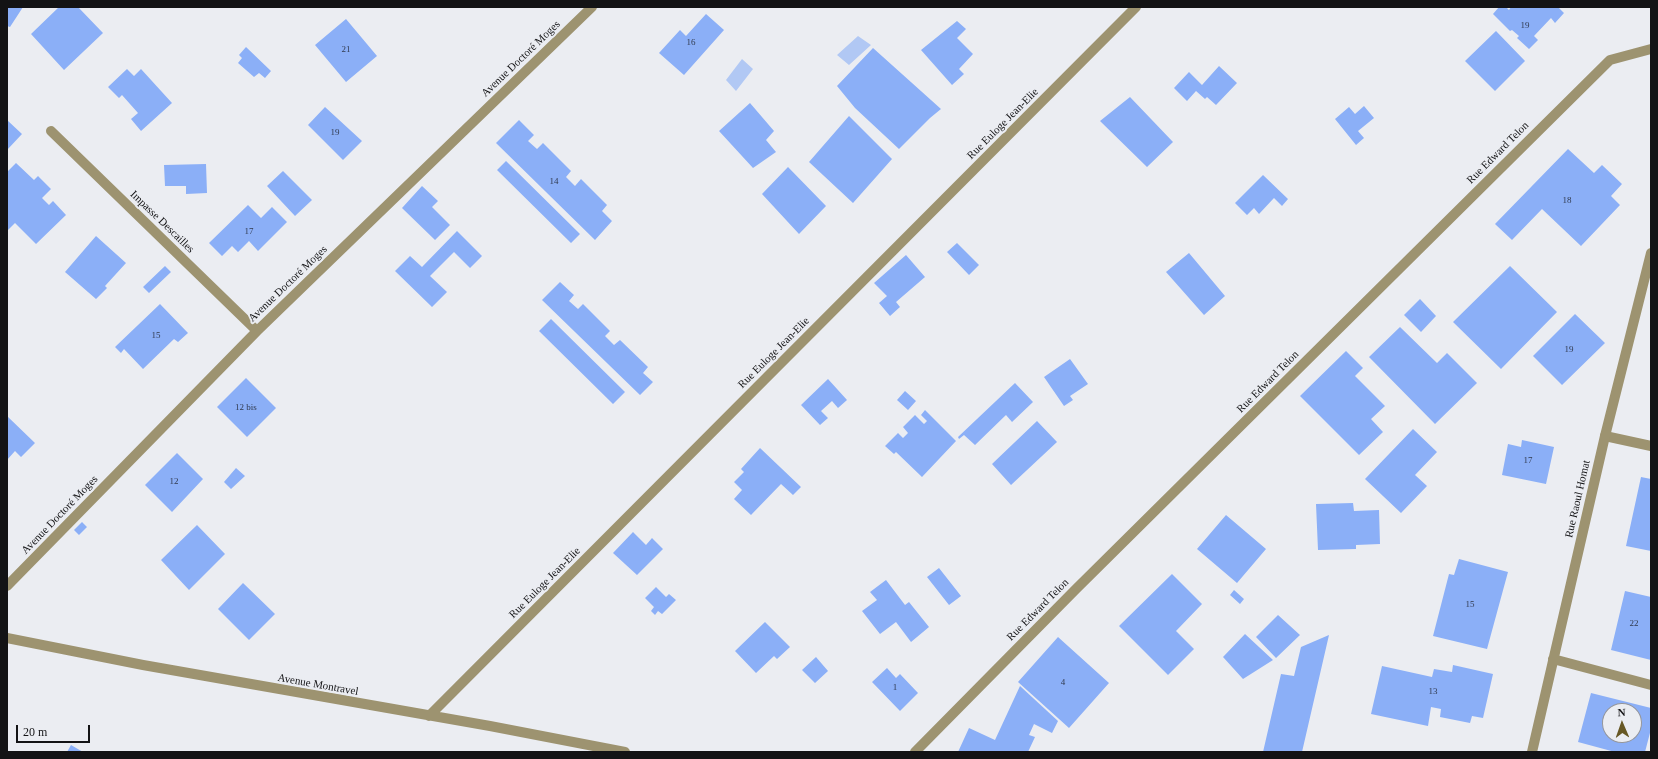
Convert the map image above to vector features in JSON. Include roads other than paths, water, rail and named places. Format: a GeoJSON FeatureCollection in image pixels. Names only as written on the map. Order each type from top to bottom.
{"type":"FeatureCollection","features":[{"type":"Feature","properties":{"kind":"street","name":"Avenue Doctoré Moges"},"geometry":{"type":"LineString","coordinates":[[7,586],[257,331],[592,7]]}},
{"type":"Feature","properties":{"kind":"street","name":"Rue Euloge Jean-Elie"},"geometry":{"type":"LineString","coordinates":[[428,716],[1136,7]]}},
{"type":"Feature","properties":{"kind":"street","name":"Rue Edward Telon"},"geometry":{"type":"LineString","coordinates":[[915,752],[1076,589],[1610,60],[1651,49]]}},
{"type":"Feature","properties":{"kind":"street","name":"Impasse Descailles"},"geometry":{"type":"LineString","coordinates":[[51,131],[257,331]]}},
{"type":"Feature","properties":{"kind":"street","name":"Rue Raoul Homat"},"geometry":{"type":"LineString","coordinates":[[1532,752],[1605,436],[1651,253]]}},
{"type":"Feature","properties":{"kind":"street"},"geometry":{"type":"LineString","coordinates":[[1605,436],[1651,446]]}},
{"type":"Feature","properties":{"kind":"street","name":"Avenue Montravel"},"geometry":{"type":"LineString","coordinates":[[7,638],[143,666],[625,752]]}},
{"type":"Feature","properties":{"kind":"street"},"geometry":{"type":"LineString","coordinates":[[1553,659],[1651,686]]}},
{"type":"Feature","properties":{"kind":"water"},"geometry":{"type":"Polygon","coordinates":[[[858,36],[871,45],[849,65],[837,55],[858,36]]]}},
{"type":"Feature","properties":{"kind":"water"},"geometry":{"type":"Polygon","coordinates":[[[742,59],[753,69],[736,91],[726,80],[742,59]]]}}]}
